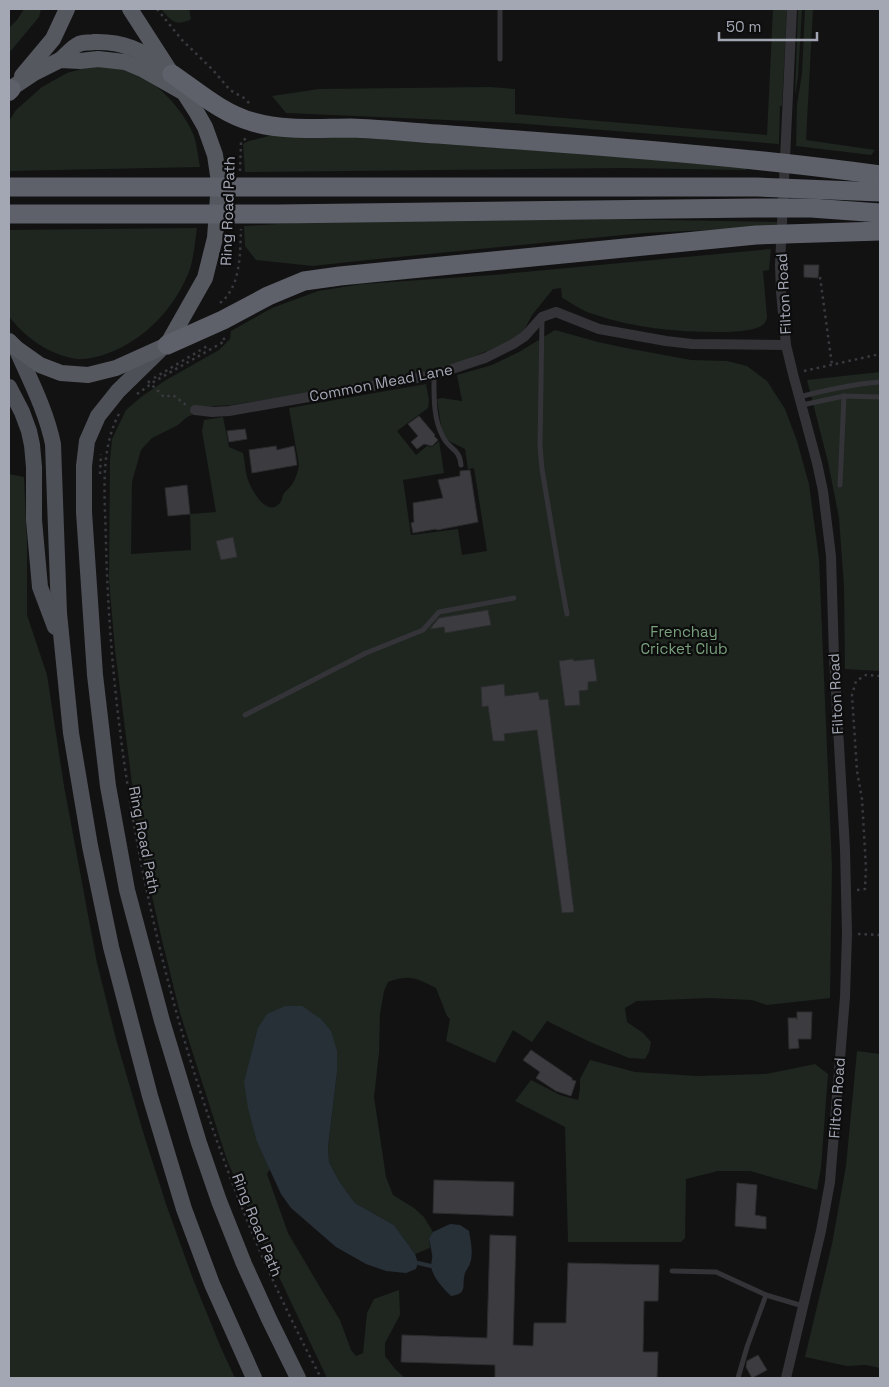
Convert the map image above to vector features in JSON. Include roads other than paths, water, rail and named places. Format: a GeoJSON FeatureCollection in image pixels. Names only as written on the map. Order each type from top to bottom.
{"type":"FeatureCollection","features":[{"type":"Feature","properties":{"kind":"highway"},"geometry":{"type":"LineString","coordinates":[[10,90],[53,39],[67,9]]}},
{"type":"Feature","properties":{"kind":"highway"},"geometry":{"type":"LineString","coordinates":[[130,9],[205,127],[215,155],[219,182],[215,238],[205,278],[165,346]]}},
{"type":"Feature","properties":{"kind":"highway"},"geometry":{"type":"LineString","coordinates":[[10,90],[34,73],[60,60],[79,44],[110,42],[136,48],[154,59],[218,107],[231,114],[252,122],[277,127],[361,129],[648,149],[755,159],[880,175]]}},
{"type":"Feature","properties":{"kind":"highway"},"geometry":{"type":"LineString","coordinates":[[60,60],[80,61],[98,59],[124,62],[150,73],[184,93]]}},
{"type":"Feature","properties":{"kind":"highway"},"geometry":{"type":"LineString","coordinates":[[18,187],[756,187],[880,192]]}},
{"type":"Feature","properties":{"kind":"highway"},"geometry":{"type":"LineString","coordinates":[[18,214],[278,214],[755,208],[811,208],[880,213]]}},
{"type":"Feature","properties":{"kind":"highway"},"geometry":{"type":"LineString","coordinates":[[12,345],[40,365],[61,373],[88,374],[116,368],[165,346],[220,330],[268,296],[304,281],[756,235],[880,231]]}},
{"type":"Feature","properties":{"kind":"main road"},"geometry":{"type":"LineString","coordinates":[[12,345],[40,402],[53,444],[58,584],[62,643],[72,733],[90,846],[111,947],[167,1157],[184,1209],[212,1284],[254,1378]]}},
{"type":"Feature","properties":{"kind":"main road"},"geometry":{"type":"LineString","coordinates":[[165,346],[118,391],[98,416],[87,441],[84,466],[84,512],[95,675],[108,786],[127,890],[162,1021],[199,1143],[218,1201],[244,1264],[298,1378]]}},
{"type":"Feature","properties":{"kind":"main road"},"geometry":{"type":"LineString","coordinates":[[9,387],[29,431],[34,467],[34,520],[40,587],[62,643]]}},
{"type":"Feature","properties":{"kind":"street","name":"Filton Road"},"geometry":{"type":"LineString","coordinates":[[786,1378],[821,1231],[830,1182],[845,997],[847,934],[831,556],[823,491],[786,345],[781,292],[780,265],[792,9]]}},
{"type":"Feature","properties":{"kind":"street"},"geometry":{"type":"LineString","coordinates":[[542,317],[556,312],[599,329],[638,337],[692,344],[786,345]]}},
{"type":"Feature","properties":{"kind":"street","name":"Common Mead Lane"},"geometry":{"type":"LineString","coordinates":[[195,410],[229,411],[434,375],[485,358],[513,344],[525,336],[542,317]]}},
{"type":"Feature","properties":{"kind":"lane"},"geometry":{"type":"LineString","coordinates":[[500,9],[500,60]]}},
{"type":"Feature","properties":{"kind":"lane"},"geometry":{"type":"LineString","coordinates":[[542,317],[540,446],[542,469],[567,614]]}},
{"type":"Feature","properties":{"kind":"lane"},"geometry":{"type":"LineString","coordinates":[[434,375],[437,421],[447,444],[458,452],[461,465]]}},
{"type":"Feature","properties":{"kind":"lane"},"geometry":{"type":"LineString","coordinates":[[800,401],[818,392],[880,382]]}},
{"type":"Feature","properties":{"kind":"lane"},"geometry":{"type":"LineString","coordinates":[[800,401],[844,396],[880,397]]}},
{"type":"Feature","properties":{"kind":"lane"},"geometry":{"type":"LineString","coordinates":[[840,485],[844,396]]}},
{"type":"Feature","properties":{"kind":"lane"},"geometry":{"type":"LineString","coordinates":[[245,715],[366,653],[423,630],[439,612],[514,598]]}},
{"type":"Feature","properties":{"kind":"lane"},"geometry":{"type":"LineString","coordinates":[[672,1271],[716,1272],[766,1295],[803,1306]]}},
{"type":"Feature","properties":{"kind":"lane"},"geometry":{"type":"LineString","coordinates":[[738,1378],[766,1295]]}},
{"type":"Feature","properties":{"kind":"waterway"},"geometry":{"type":"LineString","coordinates":[[418,1263],[431,1266]]}},
{"type":"Feature","properties":{"kind":"park label","name":"Frenchay Cricket Club"},"geometry":{"type":"Point","coordinates":[684,640]}}]}
